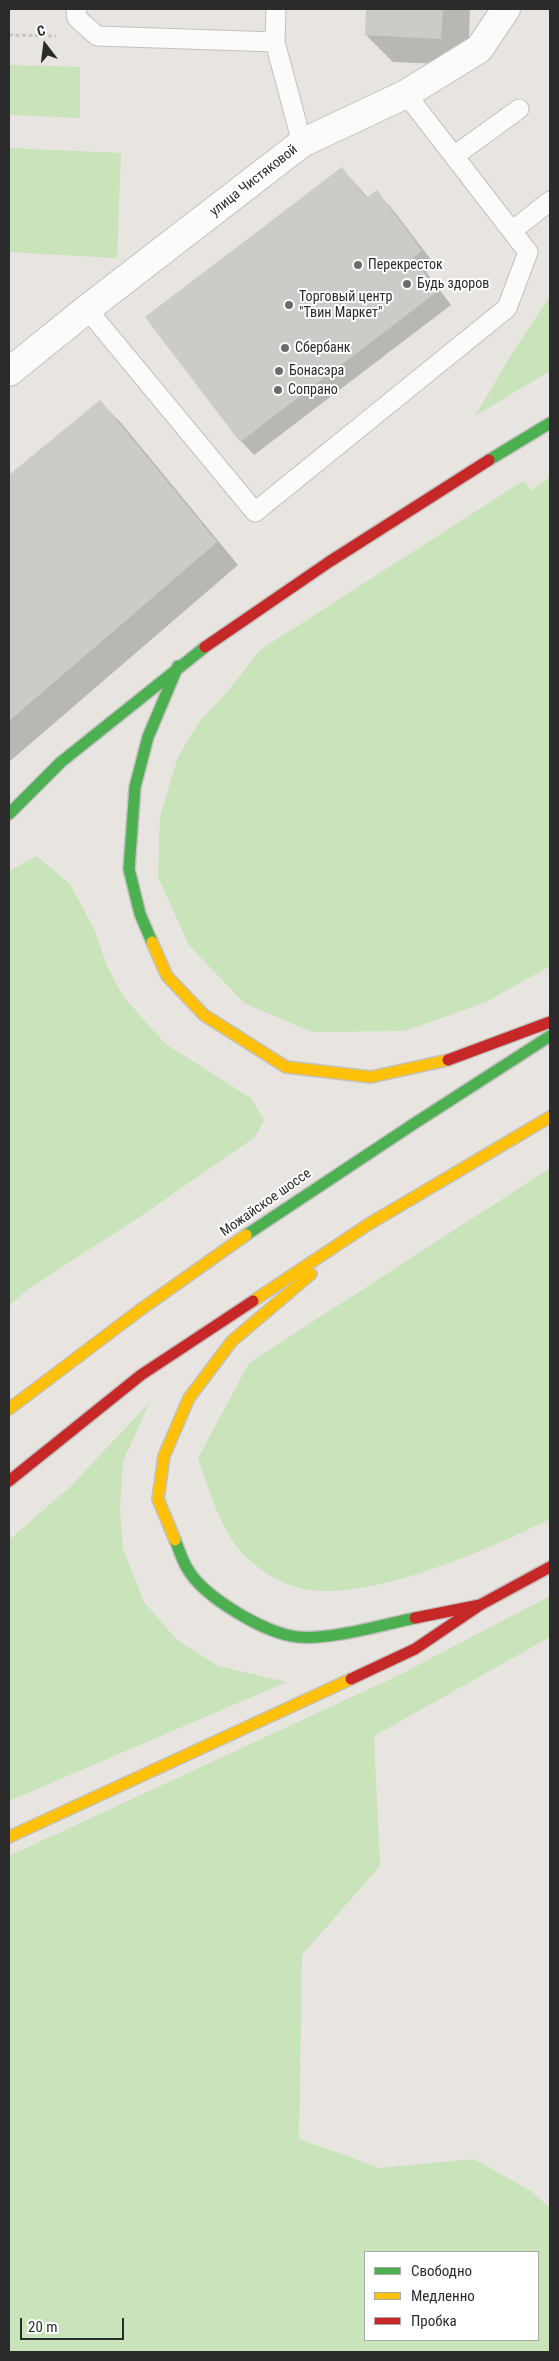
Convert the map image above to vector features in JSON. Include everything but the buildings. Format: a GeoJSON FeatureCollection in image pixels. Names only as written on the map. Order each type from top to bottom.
{"type":"FeatureCollection","features":[{"type":"Feature","properties":{"kind":"street","name":"улица Чистяковой"},"geometry":{"type":"LineString","coordinates":[[9,372],[87,309],[302,144],[406,94],[479,49],[506,9]]}},
{"type":"Feature","properties":{"kind":"street"},"geometry":{"type":"LineString","coordinates":[[9,814],[30,788],[178,666],[229,628],[550,423]]}},
{"type":"Feature","properties":{"kind":"street"},"geometry":{"type":"LineString","coordinates":[[178,666],[148,737],[135,786],[129,869],[140,914],[167,976],[204,1015],[286,1067],[371,1077],[450,1059],[550,1022]]}},
{"type":"Feature","properties":{"kind":"street","name":"Можайское шоссе"},"geometry":{"type":"LineString","coordinates":[[9,1409],[152,1301],[370,1150],[550,1036]]}},
{"type":"Feature","properties":{"kind":"street"},"geometry":{"type":"LineString","coordinates":[[9,1481],[142,1375],[369,1224],[550,1116]]}},
{"type":"Feature","properties":{"kind":"street"},"geometry":{"type":"LineString","coordinates":[[369,1224],[232,1341],[189,1398],[164,1456],[158,1499],[187,1569],[207,1593],[276,1632],[299,1637],[335,1634],[480,1604]]}},
{"type":"Feature","properties":{"kind":"street"},"geometry":{"type":"LineString","coordinates":[[9,1837],[415,1649],[480,1604],[550,1567]]}},
{"type":"Feature","properties":{"kind":"lane"},"geometry":{"type":"LineString","coordinates":[[76,9],[77,18],[97,36],[275,42]]}},
{"type":"Feature","properties":{"kind":"lane"},"geometry":{"type":"LineString","coordinates":[[276,9],[275,42],[302,144]]}},
{"type":"Feature","properties":{"kind":"lane"},"geometry":{"type":"LineString","coordinates":[[87,309],[255,512],[508,308],[528,252],[406,94]]}},
{"type":"Feature","properties":{"kind":"lane"},"geometry":{"type":"LineString","coordinates":[[454,156],[519,109]]}},
{"type":"Feature","properties":{"kind":"lane"},"geometry":{"type":"LineString","coordinates":[[512,231],[550,201]]}},
{"type":"Feature","properties":{"kind":"path"},"geometry":{"type":"LineString","coordinates":[[9,35],[97,36]]}},
{"type":"Feature","properties":{"kind":"green space"},"geometry":{"type":"Polygon","coordinates":[[[9,65],[80,67],[80,118],[9,115],[9,65]]]}},
{"type":"Feature","properties":{"kind":"green space"},"geometry":{"type":"Polygon","coordinates":[[[9,148],[121,153],[117,258],[9,252],[9,148]]]}},
{"type":"Feature","properties":{"kind":"green space"},"geometry":{"type":"Polygon","coordinates":[[[550,296],[550,371],[475,416],[513,352],[550,296]]]}},
{"type":"Feature","properties":{"kind":"green space"},"geometry":{"type":"Polygon","coordinates":[[[550,477],[550,966],[486,1002],[405,1031],[312,1032],[244,1003],[189,945],[158,877],[160,816],[178,757],[199,722],[228,691],[260,650],[523,481],[532,490],[550,477]]]}},
{"type":"Feature","properties":{"kind":"green space"},"geometry":{"type":"Polygon","coordinates":[[[37,856],[70,884],[95,931],[107,966],[123,996],[167,1045],[251,1098],[264,1120],[255,1137],[138,1218],[28,1289],[9,1306],[9,871],[37,856]]]}},
{"type":"Feature","properties":{"kind":"green space"},"geometry":{"type":"Polygon","coordinates":[[[550,1168],[550,1519],[499,1543],[439,1567],[378,1585],[349,1590],[323,1591],[299,1588],[287,1584],[255,1565],[238,1548],[225,1529],[198,1458],[249,1363],[550,1168]]]}},
{"type":"Feature","properties":{"kind":"green space"},"geometry":{"type":"Polygon","coordinates":[[[150,1402],[123,1461],[120,1508],[123,1549],[144,1602],[177,1640],[218,1666],[287,1682],[9,1801],[9,1540],[71,1486],[150,1402]]]}},
{"type":"Feature","properties":{"kind":"green space"},"geometry":{"type":"Polygon","coordinates":[[[550,1596],[550,1637],[374,1736],[380,1866],[302,1955],[299,2139],[380,2168],[474,2159],[531,2191],[550,2208],[550,2352],[9,2352],[9,1856],[397,1676],[550,1596]]]}},
{"type":"Feature","properties":{"kind":"traffic: fast"},"geometry":{"type":"LineString","coordinates":[[489,460],[550,423]]}},
{"type":"Feature","properties":{"kind":"traffic: fast"},"geometry":{"type":"LineString","coordinates":[[9,814],[61,762],[205,647]]}},
{"type":"Feature","properties":{"kind":"traffic: fast"},"geometry":{"type":"LineString","coordinates":[[152,942],[140,914],[129,869],[135,787],[148,737],[178,666]]}},
{"type":"Feature","properties":{"kind":"traffic: fast"},"geometry":{"type":"LineString","coordinates":[[246,1235],[550,1036]]}},
{"type":"Feature","properties":{"kind":"traffic: fast"},"geometry":{"type":"LineString","coordinates":[[175,1540],[187,1568],[207,1591],[237,1612],[269,1629],[298,1637],[325,1636],[415,1618]]}},
{"type":"Feature","properties":{"kind":"traffic: slow"},"geometry":{"type":"LineString","coordinates":[[152,942],[167,976],[204,1015],[286,1067],[371,1077],[448,1060]]}},
{"type":"Feature","properties":{"kind":"traffic: slow"},"geometry":{"type":"LineString","coordinates":[[253,1301],[369,1224],[550,1117]]}},
{"type":"Feature","properties":{"kind":"traffic: slow"},"geometry":{"type":"LineString","coordinates":[[9,1409],[140,1310],[246,1235]]}},
{"type":"Feature","properties":{"kind":"traffic: slow"},"geometry":{"type":"LineString","coordinates":[[175,1540],[158,1499],[164,1456],[189,1398],[232,1341],[311,1274]]}},
{"type":"Feature","properties":{"kind":"traffic: slow"},"geometry":{"type":"LineString","coordinates":[[9,1837],[351,1679]]}},
{"type":"Feature","properties":{"kind":"traffic: jam"},"geometry":{"type":"LineString","coordinates":[[205,647],[329,562],[489,460]]}},
{"type":"Feature","properties":{"kind":"traffic: jam"},"geometry":{"type":"LineString","coordinates":[[448,1060],[550,1022]]}},
{"type":"Feature","properties":{"kind":"traffic: jam"},"geometry":{"type":"LineString","coordinates":[[9,1481],[141,1375],[253,1301]]}},
{"type":"Feature","properties":{"kind":"traffic: jam"},"geometry":{"type":"LineString","coordinates":[[351,1679],[415,1649],[480,1605],[550,1567]]}},
{"type":"Feature","properties":{"kind":"traffic: jam"},"geometry":{"type":"LineString","coordinates":[[415,1618],[480,1605]]}},
{"type":"Feature","properties":{"kind":"place","name":"Перекресток"},"geometry":{"type":"Point","coordinates":[358,265]}},
{"type":"Feature","properties":{"kind":"place","name":"Будь здоров"},"geometry":{"type":"Point","coordinates":[407,284]}},
{"type":"Feature","properties":{"kind":"place","name":"Торговый центр \"Твин Маркет\""},"geometry":{"type":"Point","coordinates":[289,305]}},
{"type":"Feature","properties":{"kind":"place","name":"Сбербанк"},"geometry":{"type":"Point","coordinates":[285,348]}},
{"type":"Feature","properties":{"kind":"place","name":"Бонасэра"},"geometry":{"type":"Point","coordinates":[279,371]}},
{"type":"Feature","properties":{"kind":"place","name":"Сопрано"},"geometry":{"type":"Point","coordinates":[278,390]}}]}
